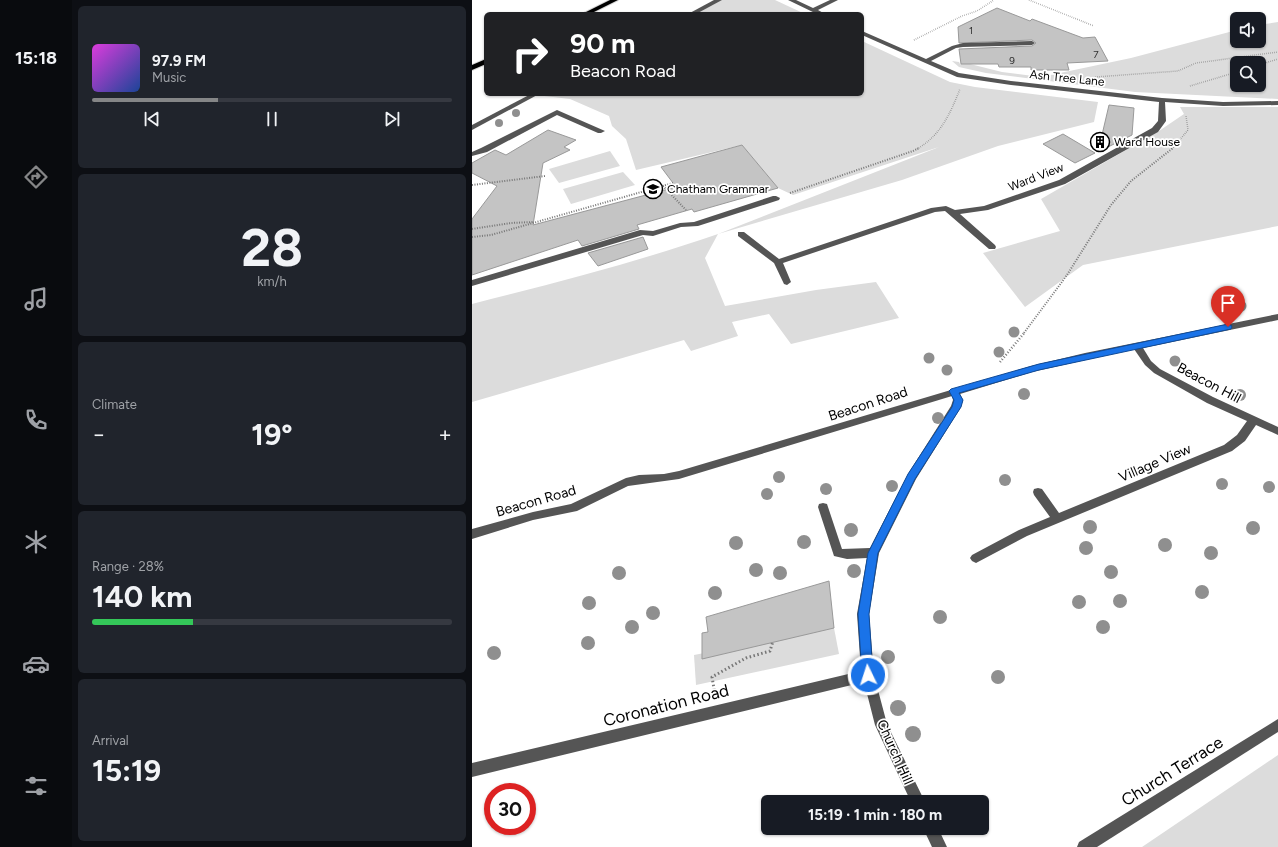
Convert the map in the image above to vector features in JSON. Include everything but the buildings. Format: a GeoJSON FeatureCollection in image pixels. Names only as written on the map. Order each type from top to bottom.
{"type":"FeatureCollection","features":[{"type":"Feature","properties":{"kind":"main road"},"geometry":{"type":"LineString","coordinates":[[589,12],[615,0]]}},
{"type":"Feature","properties":{"kind":"main road"},"geometry":{"type":"LineString","coordinates":[[472,68],[484,62]]}},
{"type":"Feature","properties":{"kind":"street"},"geometry":{"type":"LineString","coordinates":[[695,12],[719,0]]}},
{"type":"Feature","properties":{"kind":"street"},"geometry":{"type":"LineString","coordinates":[[791,0],[817,12]]}},
{"type":"Feature","properties":{"kind":"street"},"geometry":{"type":"LineString","coordinates":[[812,10],[835,0]]}},
{"type":"Feature","properties":{"kind":"street","name":"Ash Tree Lane"},"geometry":{"type":"LineString","coordinates":[[864,33],[957,74],[967,76],[1011,83],[1162,100],[1223,104],[1278,103]]}},
{"type":"Feature","properties":{"kind":"street"},"geometry":{"type":"LineString","coordinates":[[927,61],[963,44],[1032,43]]}},
{"type":"Feature","properties":{"kind":"street"},"geometry":{"type":"LineString","coordinates":[[472,128],[532,96]]}},
{"type":"Feature","properties":{"kind":"street","name":"Ward View"},"geometry":{"type":"LineString","coordinates":[[778,262],[934,210],[946,208],[954,213],[985,208],[1062,182],[1152,132],[1159,126],[1162,115],[1162,100]]}},
{"type":"Feature","properties":{"kind":"street"},"geometry":{"type":"LineString","coordinates":[[472,154],[484,150],[557,112],[601,130]]}},
{"type":"Feature","properties":{"kind":"street"},"geometry":{"type":"LineString","coordinates":[[472,283],[643,232],[653,234],[680,225],[698,223],[776,198]]}},
{"type":"Feature","properties":{"kind":"street"},"geometry":{"type":"LineString","coordinates":[[954,213],[992,247]]}},
{"type":"Feature","properties":{"kind":"street"},"geometry":{"type":"LineString","coordinates":[[741,234],[778,262],[788,282]]}},
{"type":"Feature","properties":{"kind":"street","name":"Beacon Road"},"geometry":{"type":"LineString","coordinates":[[472,534],[533,516],[572,508],[626,482],[639,479],[664,478],[679,475],[816,435],[984,382],[1039,367],[1278,317]]}},
{"type":"Feature","properties":{"kind":"street","name":"Beacon Hill"},"geometry":{"type":"LineString","coordinates":[[1137,346],[1148,363],[1157,371],[1210,400],[1253,421],[1278,431]]}},
{"type":"Feature","properties":{"kind":"street","name":"Church Hill"},"geometry":{"type":"LineString","coordinates":[[915,795],[881,725],[868,675],[864,614],[873,553],[912,477],[956,407],[958,400],[954,391]]}},
{"type":"Feature","properties":{"kind":"street","name":"Village View"},"geometry":{"type":"LineString","coordinates":[[976,558],[1023,533],[1228,448],[1241,438],[1253,421]]}},
{"type":"Feature","properties":{"kind":"street"},"geometry":{"type":"LineString","coordinates":[[1038,492],[1058,519]]}},
{"type":"Feature","properties":{"kind":"street"},"geometry":{"type":"LineString","coordinates":[[823,507],[838,553],[873,553]]}},
{"type":"Feature","properties":{"kind":"street","name":"Coronation Road"},"geometry":{"type":"LineString","coordinates":[[472,770],[868,675]]}},
{"type":"Feature","properties":{"kind":"street","name":"Church Terrace"},"geometry":{"type":"LineString","coordinates":[[1084,847],[1278,726]]}},
{"type":"Feature","properties":{"kind":"street"},"geometry":{"type":"LineString","coordinates":[[934,835],[940,847]]}},
{"type":"Feature","properties":{"kind":"path"},"geometry":{"type":"LineString","coordinates":[[897,48],[962,16],[977,11],[994,0]]}},
{"type":"Feature","properties":{"kind":"path"},"geometry":{"type":"LineString","coordinates":[[1029,0],[1094,26]]}},
{"type":"Feature","properties":{"kind":"path"},"geometry":{"type":"LineString","coordinates":[[1094,77],[1178,71],[1196,63],[1278,52]]}},
{"type":"Feature","properties":{"kind":"path"},"geometry":{"type":"LineString","coordinates":[[1266,63],[1278,59]]}},
{"type":"Feature","properties":{"kind":"path"},"geometry":{"type":"LineString","coordinates":[[1190,86],[1230,74]]}},
{"type":"Feature","properties":{"kind":"path"},"geometry":{"type":"LineString","coordinates":[[776,198],[913,151],[926,145],[942,129],[967,76]]}},
{"type":"Feature","properties":{"kind":"path"},"geometry":{"type":"LineString","coordinates":[[984,382],[1038,316],[1067,275],[1111,205],[1131,181],[1170,151],[1188,130],[1186,113],[1180,107],[1162,100]]}},
{"type":"Feature","properties":{"kind":"path"},"geometry":{"type":"LineString","coordinates":[[472,185],[545,176]]}},
{"type":"Feature","properties":{"kind":"path"},"geometry":{"type":"LineString","coordinates":[[472,237],[491,235],[673,183]]}},
{"type":"Feature","properties":{"kind":"path"},"geometry":{"type":"LineString","coordinates":[[663,186],[698,223]]}},
{"type":"Feature","properties":{"kind":"path"},"geometry":{"type":"LineString","coordinates":[[472,229],[510,222],[539,222]]}},
{"type":"Feature","properties":{"kind":"path"},"geometry":{"type":"LineString","coordinates":[[717,711],[712,677],[746,658],[770,651],[773,641]]}},
{"type":"Feature","properties":{"kind":"shaded area"},"geometry":{"type":"Polygon","coordinates":[[[720,0],[775,0],[801,12],[697,12],[720,0]]]}},
{"type":"Feature","properties":{"kind":"shaded area"},"geometry":{"type":"Polygon","coordinates":[[[1278,22],[1278,99],[1135,92],[986,73],[959,67],[952,61],[959,62],[960,64],[970,64],[1002,72],[1041,77],[1131,58],[1230,32],[1230,48],[1266,48],[1266,24],[1278,22]]]}},
{"type":"Feature","properties":{"kind":"shaded area"},"geometry":{"type":"Polygon","coordinates":[[[864,42],[950,82],[975,87],[1098,102],[1094,122],[998,146],[902,180],[718,234],[939,147],[793,195],[778,188],[742,145],[636,170],[626,139],[612,126],[609,116],[570,99],[544,96],[864,96],[864,42]]]}},
{"type":"Feature","properties":{"kind":"shaded area"},"geometry":{"type":"Polygon","coordinates":[[[1180,107],[1278,107],[1278,226],[1083,265],[1025,307],[983,253],[1060,231],[1041,199],[1159,131],[1184,114],[1180,107]]]}},
{"type":"Feature","properties":{"kind":"shaded area"},"geometry":{"type":"Polygon","coordinates":[[[610,151],[620,166],[559,183],[549,169],[610,151]]]}},
{"type":"Feature","properties":{"kind":"shaded area"},"geometry":{"type":"Polygon","coordinates":[[[623,172],[635,185],[571,204],[563,189],[623,172]]]}},
{"type":"Feature","properties":{"kind":"shaded area"},"geometry":{"type":"Polygon","coordinates":[[[718,234],[705,258],[725,306],[816,290],[876,282],[899,318],[791,344],[769,314],[732,322],[738,336],[691,351],[684,340],[472,402],[472,304],[626,263],[718,234]]]}},
{"type":"Feature","properties":{"kind":"shaded area"},"geometry":{"type":"Polygon","coordinates":[[[834,628],[839,654],[696,685],[694,655],[834,628]]]}},
{"type":"Feature","properties":{"kind":"shaded area"},"geometry":{"type":"Polygon","coordinates":[[[1278,755],[1278,847],[1142,847],[1278,755]]]}},
{"type":"Feature","properties":{"kind":"place","name":"Ward House"},"geometry":{"type":"Point","coordinates":[1100,142]}},
{"type":"Feature","properties":{"kind":"place","name":"Chatham Grammar"},"geometry":{"type":"Point","coordinates":[653,189]}},
{"type":"Feature","properties":{"kind":"route"},"geometry":{"type":"LineString","coordinates":[[868,675],[864,614],[873,553],[912,477],[956,407],[958,400],[954,391],[1039,367],[1085,356],[1116,351],[1228,327]]}}]}
